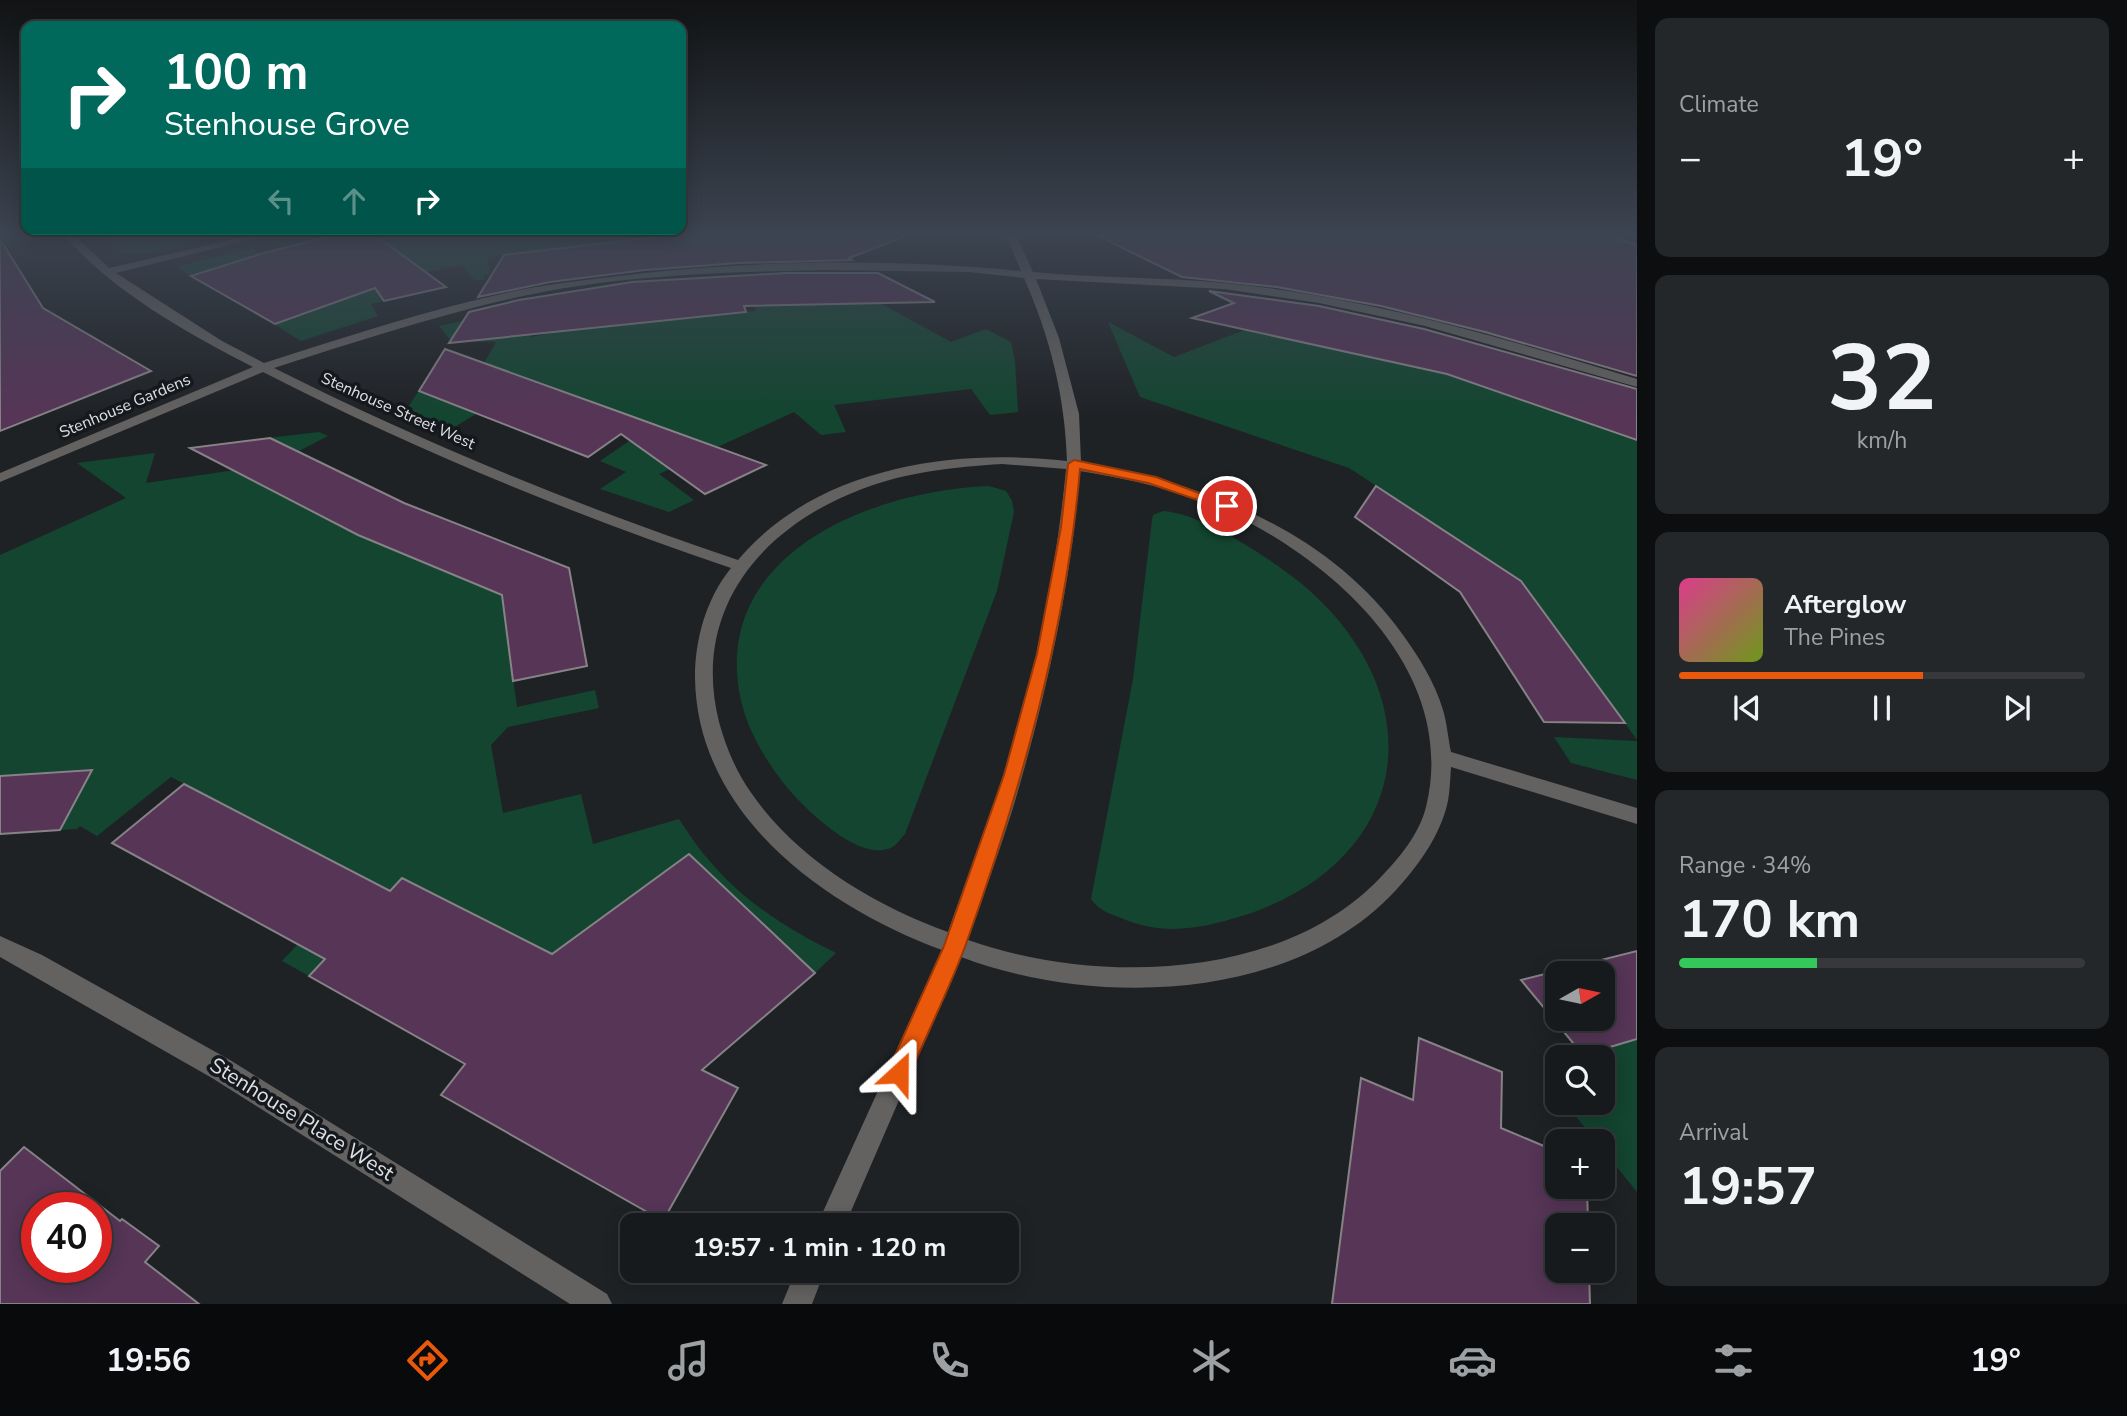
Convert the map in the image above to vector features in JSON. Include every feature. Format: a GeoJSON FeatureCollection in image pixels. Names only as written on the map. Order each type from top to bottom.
{"type":"FeatureCollection","features":[{"type":"Feature","properties":{"kind":"street","name":"Stenhouse Street West"},"geometry":{"type":"LineString","coordinates":[[144,296],[218,344],[338,405],[575,507],[740,566]]}},
{"type":"Feature","properties":{"kind":"street","name":"Stenhouse Gardens"},"geometry":{"type":"LineString","coordinates":[[0,478],[263,367],[371,332],[515,296]]}},
{"type":"Feature","properties":{"kind":"street"},"geometry":{"type":"LineString","coordinates":[[836,1213],[955,946],[1013,775],[1045,654],[1068,527],[1074,464],[1072,414],[1063,374],[1037,296]]}},
{"type":"Feature","properties":{"kind":"street","name":"Stenhouse Gardens"},"geometry":{"type":"LineString","coordinates":[[1291,296],[1482,337],[1637,383]]}},
{"type":"Feature","properties":{"kind":"street"},"geometry":{"type":"LineString","coordinates":[[1026,461],[1074,464],[1151,479],[1227,506],[1298,544],[1331,567],[1387,622],[1410,653],[1427,686],[1438,721],[1443,757],[1439,798],[1429,830],[1412,861],[1387,889],[1356,915],[1319,937],[1276,955],[1227,968],[1175,975],[1121,977],[1063,972],[1009,962],[955,946],[899,923],[847,894],[785,845],[767,828],[739,792],[712,737],[702,684],[703,651],[710,620],[723,591],[740,566],[783,524],[837,494],[868,482],[933,466],[967,462],[1026,461]]}},
{"type":"Feature","properties":{"kind":"street"},"geometry":{"type":"LineString","coordinates":[[1443,757],[1637,816]]}},
{"type":"Feature","properties":{"kind":"street","name":"Stenhouse Place West"},"geometry":{"type":"LineString","coordinates":[[0,946],[221,1069],[597,1304]]}},
{"type":"Feature","properties":{"kind":"street"},"geometry":{"type":"LineString","coordinates":[[796,1304],[805,1283]]}},
{"type":"Feature","properties":{"kind":"green space"},"geometry":{"type":"Polygon","coordinates":[[[291,296],[381,296],[384,301],[371,304],[378,316],[301,341],[274,324],[315,309],[291,296]]]}},
{"type":"Feature","properties":{"kind":"green space"},"geometry":{"type":"Polygon","coordinates":[[[752,296],[757,296],[765,306],[853,304],[869,297],[951,342],[986,329],[1011,342],[1018,412],[990,415],[971,389],[834,405],[846,432],[821,435],[794,412],[659,474],[694,500],[669,512],[600,489],[626,472],[600,461],[635,437],[514,391],[448,431],[406,411],[421,387],[470,388],[496,342],[451,341],[439,326],[496,314],[521,318],[531,337],[617,321],[632,324],[756,311],[752,296]]]}},
{"type":"Feature","properties":{"kind":"green space"},"geometry":{"type":"Polygon","coordinates":[[[1215,296],[1245,300],[1416,345],[1459,378],[1637,440],[1637,740],[1520,579],[1349,468],[1140,397],[1108,322],[1174,357],[1268,321],[1215,296]]]}},
{"type":"Feature","properties":{"kind":"green space"},"geometry":{"type":"Polygon","coordinates":[[[319,432],[328,436],[299,451],[305,455],[325,517],[375,489],[387,494],[336,525],[472,583],[497,562],[517,707],[595,690],[599,708],[508,727],[491,745],[503,813],[581,794],[593,844],[679,819],[721,874],[750,901],[801,935],[836,953],[815,973],[689,854],[595,922],[590,1015],[402,878],[309,976],[282,961],[298,944],[268,929],[335,862],[171,777],[97,836],[80,826],[77,829],[60,830],[91,770],[0,776],[0,555],[126,498],[77,463],[155,453],[146,483],[262,466],[268,438],[319,432]]]}},
{"type":"Feature","properties":{"kind":"green space"},"geometry":{"type":"Polygon","coordinates":[[[989,486],[1006,491],[1014,512],[997,591],[905,834],[894,846],[881,850],[866,848],[833,830],[791,792],[762,751],[751,730],[740,696],[738,646],[751,603],[776,567],[811,538],[853,516],[898,500],[944,490],[989,486]]]}},
{"type":"Feature","properties":{"kind":"green space"},"geometry":{"type":"Polygon","coordinates":[[[1163,511],[1216,528],[1255,550],[1302,584],[1344,628],[1373,675],[1387,723],[1387,770],[1373,815],[1344,855],[1302,889],[1245,915],[1200,927],[1171,929],[1126,920],[1098,907],[1091,899],[1133,679],[1152,520],[1153,515],[1163,511]]]}},
{"type":"Feature","properties":{"kind":"green space"},"geometry":{"type":"Polygon","coordinates":[[[1554,737],[1637,741],[1637,780],[1571,763],[1554,737]]]}},
{"type":"Feature","properties":{"kind":"green space"},"geometry":{"type":"Polygon","coordinates":[[[1637,1039],[1637,1192],[1615,1165],[1615,1129],[1586,1129],[1575,1115],[1615,1115],[1615,1045],[1637,1039]]]}},
{"type":"Feature","properties":{"kind":"building"},"geometry":{"type":"Polygon","coordinates":[[[0,296],[35,296],[43,308],[151,371],[0,431],[0,296]]]}},
{"type":"Feature","properties":{"kind":"building"},"geometry":{"type":"Polygon","coordinates":[[[226,296],[353,296],[275,324],[226,296]]]}},
{"type":"Feature","properties":{"kind":"building"},"geometry":{"type":"Polygon","coordinates":[[[380,296],[407,296],[384,301],[380,296]]]}},
{"type":"Feature","properties":{"kind":"building"},"geometry":{"type":"Polygon","coordinates":[[[545,296],[923,296],[935,302],[744,306],[746,312],[449,343],[469,312],[545,296]]]}},
{"type":"Feature","properties":{"kind":"building"},"geometry":{"type":"Polygon","coordinates":[[[1219,296],[1245,296],[1319,306],[1424,329],[1637,389],[1637,440],[1447,374],[1192,318],[1234,303],[1219,296]]]}},
{"type":"Feature","properties":{"kind":"building"},"geometry":{"type":"Polygon","coordinates":[[[1325,296],[1637,296],[1637,376],[1485,332],[1381,306],[1325,296]]]}},
{"type":"Feature","properties":{"kind":"building"},"geometry":{"type":"Polygon","coordinates":[[[445,349],[766,465],[705,494],[621,434],[588,457],[419,391],[445,349]]]}},
{"type":"Feature","properties":{"kind":"building"},"geometry":{"type":"Polygon","coordinates":[[[270,438],[404,503],[569,568],[587,666],[513,681],[502,595],[358,535],[190,448],[270,438]]]}},
{"type":"Feature","properties":{"kind":"building"},"geometry":{"type":"Polygon","coordinates":[[[1376,486],[1521,581],[1625,723],[1544,722],[1460,592],[1355,517],[1376,486]]]}},
{"type":"Feature","properties":{"kind":"building"},"geometry":{"type":"Polygon","coordinates":[[[92,770],[60,830],[0,834],[0,776],[92,770]]]}},
{"type":"Feature","properties":{"kind":"building"},"geometry":{"type":"Polygon","coordinates":[[[184,784],[390,891],[402,878],[552,954],[689,854],[815,973],[702,1070],[738,1088],[668,1213],[649,1213],[441,1095],[465,1064],[309,976],[325,959],[112,843],[184,784]]]}},
{"type":"Feature","properties":{"kind":"building"},"geometry":{"type":"Polygon","coordinates":[[[1637,951],[1637,1039],[1615,1046],[1575,1045],[1563,1031],[1615,1031],[1615,961],[1597,961],[1637,951]]]}},
{"type":"Feature","properties":{"kind":"building"},"geometry":{"type":"Polygon","coordinates":[[[1545,974],[1545,1009],[1521,980],[1545,974]]]}},
{"type":"Feature","properties":{"kind":"building"},"geometry":{"type":"Polygon","coordinates":[[[1419,1038],[1502,1072],[1501,1128],[1545,1147],[1545,1199],[1587,1199],[1588,1213],[1545,1213],[1545,1283],[1589,1283],[1590,1304],[1332,1304],[1361,1078],[1413,1100],[1419,1038]]]}},
{"type":"Feature","properties":{"kind":"building"},"geometry":{"type":"Polygon","coordinates":[[[24,1147],[82,1192],[21,1192],[21,1283],[112,1283],[112,1215],[159,1246],[145,1262],[199,1304],[0,1304],[0,1171],[24,1147]]]}},
{"type":"Feature","properties":{"kind":"route"},"geometry":{"type":"LineString","coordinates":[[899,1073],[955,946],[1013,775],[1045,654],[1068,527],[1074,464],[1151,479],[1227,506]]}}]}
